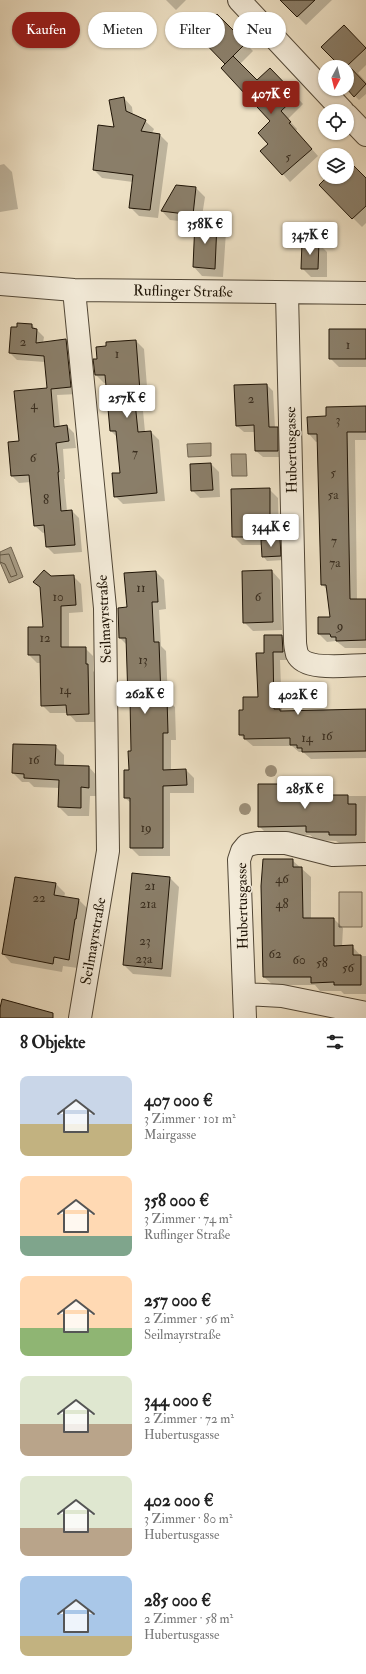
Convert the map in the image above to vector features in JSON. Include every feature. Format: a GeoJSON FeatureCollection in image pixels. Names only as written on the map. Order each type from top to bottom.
{"type":"FeatureCollection","features":[{"type":"Feature","properties":{"kind":"street"},"geometry":{"type":"LineString","coordinates":[[239,0],[336,104]]}},
{"type":"Feature","properties":{"kind":"street"},"geometry":{"type":"LineString","coordinates":[[354,122],[366,135]]}},
{"type":"Feature","properties":{"kind":"street","name":"Ruflinger Straße"},"geometry":{"type":"LineString","coordinates":[[0,284],[74,290],[366,293]]}},
{"type":"Feature","properties":{"kind":"street","name":"Seilmayrstraße"},"geometry":{"type":"LineString","coordinates":[[74,290],[105,608],[108,850],[80,1018]]}},
{"type":"Feature","properties":{"kind":"street","name":"Hubertusgasse"},"geometry":{"type":"LineString","coordinates":[[287,293],[295,641],[297,654],[302,660],[311,664],[325,666],[366,665]]}},
{"type":"Feature","properties":{"kind":"street","name":"Hubertusgasse"},"geometry":{"type":"LineString","coordinates":[[245,1018],[239,860],[242,851],[247,845],[257,843],[286,843],[333,854],[366,854]]}},
{"type":"Feature","properties":{"kind":"street"},"geometry":{"type":"LineString","coordinates":[[244,994],[282,996],[366,1013]]}},
{"type":"Feature","properties":{"kind":"shaded area"},"geometry":{"type":"Polygon","coordinates":[[[339,892],[362,892],[362,927],[339,927],[339,892]]]}},
{"type":"Feature","properties":{"kind":"water"},"geometry":{"type":"Polygon","coordinates":[[[211,443],[211,456],[188,457],[187,444],[211,443]]]}},
{"type":"Feature","properties":{"kind":"water"},"geometry":{"type":"Polygon","coordinates":[[[231,454],[246,454],[247,476],[232,476],[231,454]]]}},
{"type":"Feature","properties":{"kind":"water"},"geometry":{"type":"Polygon","coordinates":[[[11,547],[23,577],[9,583],[0,562],[0,552],[11,547]]]}},
{"type":"Feature","properties":{"kind":"building"},"geometry":{"type":"Polygon","coordinates":[[[280,0],[315,0],[297,17],[280,0]]]}},
{"type":"Feature","properties":{"kind":"building"},"geometry":{"type":"Polygon","coordinates":[[[225,22],[233,30],[233,48],[241,48],[225,64],[210,48],[225,48],[225,22]]]}},
{"type":"Feature","properties":{"kind":"building"},"geometry":{"type":"Polygon","coordinates":[[[344,25],[366,48],[353,60],[334,60],[321,47],[344,25]]]}},
{"type":"Feature","properties":{"kind":"building"},"geometry":{"type":"Polygon","coordinates":[[[233,56],[257,80],[270,68],[297,96],[281,111],[291,122],[289,123],[312,149],[282,175],[260,151],[268,144],[258,133],[270,121],[221,68],[233,56]]]}},
{"type":"Feature","properties":{"kind":"building"},"geometry":{"type":"Polygon","coordinates":[[[354,71],[366,84],[354,97],[353,96],[354,71]]]}},
{"type":"Feature","properties":{"kind":"building"},"geometry":{"type":"Polygon","coordinates":[[[124,97],[126,111],[146,120],[141,131],[160,134],[150,210],[129,208],[133,175],[93,170],[98,125],[114,127],[109,100],[124,97]]]}},
{"type":"Feature","properties":{"kind":"building"},"geometry":{"type":"Polygon","coordinates":[[[354,166],[366,178],[366,206],[352,219],[319,185],[354,184],[354,166]]]}},
{"type":"Feature","properties":{"kind":"building"},"geometry":{"type":"Polygon","coordinates":[[[176,185],[196,187],[193,215],[161,211],[176,185]]]}},
{"type":"Feature","properties":{"kind":"building"},"geometry":{"type":"Polygon","coordinates":[[[195,221],[217,223],[215,269],[193,267],[195,221]]]}},
{"type":"Feature","properties":{"kind":"building"},"geometry":{"type":"Polygon","coordinates":[[[302,242],[319,242],[318,269],[301,269],[302,242]]]}},
{"type":"Feature","properties":{"kind":"building"},"geometry":{"type":"Polygon","coordinates":[[[17,323],[32,324],[32,328],[37,329],[36,343],[66,339],[71,387],[51,389],[54,427],[67,425],[69,441],[56,443],[61,511],[72,510],[75,545],[46,547],[44,525],[34,526],[29,475],[11,476],[8,442],[19,441],[14,391],[47,388],[44,356],[9,353],[11,327],[17,327],[17,323]]]}},
{"type":"Feature","properties":{"kind":"building"},"geometry":{"type":"Polygon","coordinates":[[[329,329],[366,329],[366,359],[329,359],[329,329]]]}},
{"type":"Feature","properties":{"kind":"building"},"geometry":{"type":"Polygon","coordinates":[[[136,340],[140,391],[134,392],[138,432],[151,431],[157,493],[114,497],[112,473],[120,473],[116,431],[110,431],[105,375],[95,375],[93,359],[97,359],[96,347],[106,346],[106,342],[136,340]]]}},
{"type":"Feature","properties":{"kind":"building"},"geometry":{"type":"Polygon","coordinates":[[[267,384],[269,427],[278,427],[278,451],[255,451],[254,425],[236,426],[234,385],[267,384]]]}},
{"type":"Feature","properties":{"kind":"building"},"geometry":{"type":"Polygon","coordinates":[[[366,406],[366,432],[347,432],[350,599],[366,599],[366,640],[336,641],[336,637],[331,637],[330,634],[318,634],[318,617],[330,617],[326,585],[321,585],[317,434],[308,434],[307,417],[326,416],[326,407],[366,406]]]}},
{"type":"Feature","properties":{"kind":"building"},"geometry":{"type":"Polygon","coordinates":[[[211,463],[213,490],[191,491],[190,464],[211,463]]]}},
{"type":"Feature","properties":{"kind":"building"},"geometry":{"type":"Polygon","coordinates":[[[270,488],[270,537],[232,537],[231,489],[270,488]]]}},
{"type":"Feature","properties":{"kind":"building"},"geometry":{"type":"Polygon","coordinates":[[[280,539],[281,556],[262,557],[261,540],[280,539]]]}},
{"type":"Feature","properties":{"kind":"building"},"geometry":{"type":"Polygon","coordinates":[[[44,570],[51,576],[74,575],[76,605],[61,606],[61,647],[86,647],[86,664],[88,664],[89,714],[67,715],[66,705],[41,706],[40,655],[28,655],[28,627],[43,627],[40,587],[33,582],[44,570]]]}},
{"type":"Feature","properties":{"kind":"building"},"geometry":{"type":"Polygon","coordinates":[[[272,570],[273,622],[243,623],[242,571],[272,570]]]}},
{"type":"Feature","properties":{"kind":"building"},"geometry":{"type":"Polygon","coordinates":[[[156,571],[158,602],[152,602],[154,642],[159,642],[161,698],[167,698],[168,733],[163,733],[163,770],[186,769],[187,785],[163,786],[163,848],[130,848],[130,798],[124,798],[124,770],[129,770],[128,751],[131,751],[130,699],[128,699],[126,638],[119,638],[118,608],[127,607],[124,573],[156,571]]]}},
{"type":"Feature","properties":{"kind":"building"},"geometry":{"type":"Polygon","coordinates":[[[264,635],[282,635],[283,652],[273,652],[274,709],[280,709],[280,711],[366,709],[366,751],[302,752],[302,748],[297,748],[297,745],[290,745],[290,738],[244,739],[244,735],[239,735],[239,710],[243,710],[243,697],[258,697],[256,653],[264,653],[264,635]]]}},
{"type":"Feature","properties":{"kind":"building"},"geometry":{"type":"Polygon","coordinates":[[[13,744],[56,745],[55,765],[89,766],[89,788],[81,787],[81,808],[58,807],[59,780],[24,778],[24,774],[12,773],[13,744]]]}},
{"type":"Feature","properties":{"kind":"building"},"geometry":{"type":"Polygon","coordinates":[[[258,784],[299,784],[299,790],[324,790],[324,795],[348,795],[348,804],[356,804],[356,835],[329,835],[329,832],[306,832],[306,826],[258,827],[258,784]]]}},
{"type":"Feature","properties":{"kind":"building"},"geometry":{"type":"Polygon","coordinates":[[[263,859],[293,859],[293,867],[302,867],[303,918],[334,918],[334,946],[353,945],[353,955],[361,955],[361,985],[334,985],[334,982],[311,983],[311,977],[263,977],[261,886],[263,859]]]}},
{"type":"Feature","properties":{"kind":"building"},"geometry":{"type":"Polygon","coordinates":[[[132,873],[170,877],[162,969],[123,965],[132,873]]]}},
{"type":"Feature","properties":{"kind":"building"},"geometry":{"type":"Polygon","coordinates":[[[15,877],[56,883],[54,895],[79,899],[69,960],[54,957],[53,964],[2,954],[15,877]]]}},
{"type":"Feature","properties":{"kind":"building"},"geometry":{"type":"Polygon","coordinates":[[[2,999],[53,1013],[53,1018],[0,1018],[2,999]]]}}]}
